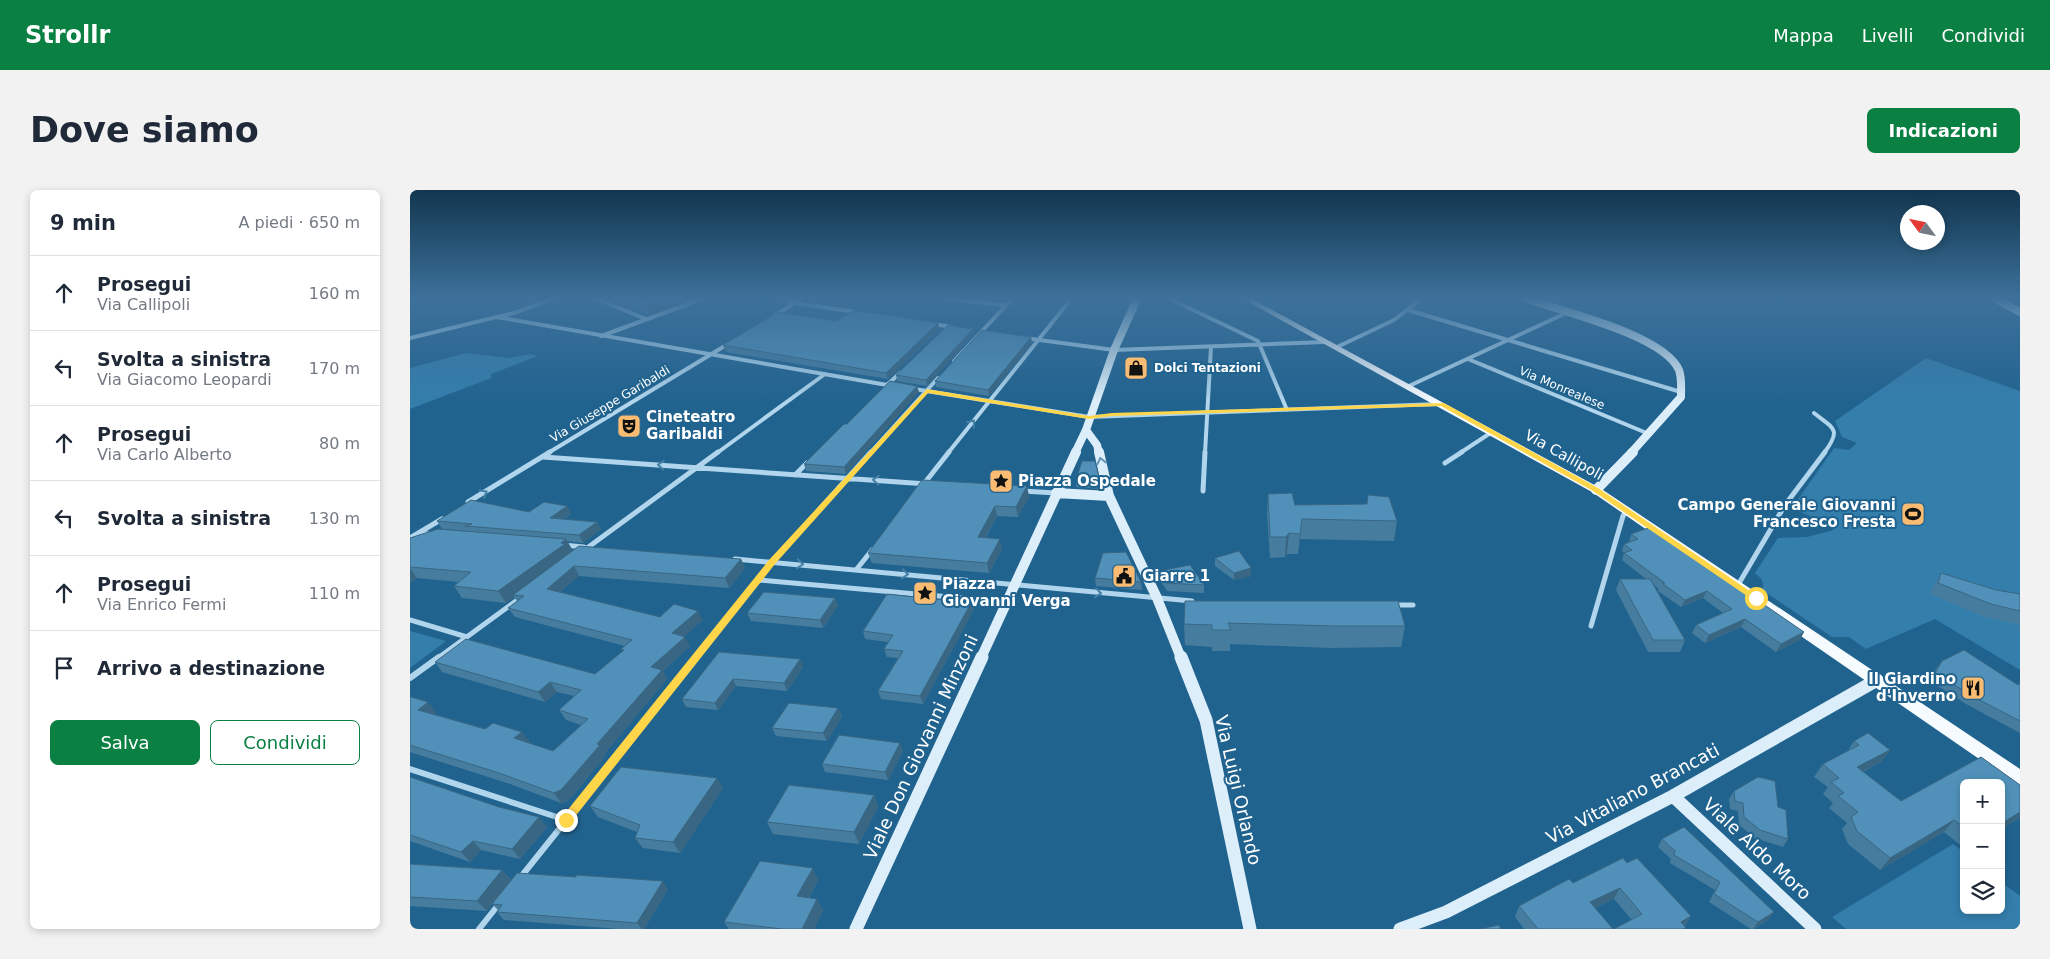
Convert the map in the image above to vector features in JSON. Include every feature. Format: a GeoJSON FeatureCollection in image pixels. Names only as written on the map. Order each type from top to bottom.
{"type":"FeatureCollection","features":[{"type":"Feature","properties":{"kind":"main road","name":"Via Callipoli"},"geometry":{"type":"LineString","coordinates":[[1313,333],[1596,490],[2020,778]]}},
{"type":"Feature","properties":{"kind":"street"},"geometry":{"type":"LineString","coordinates":[[410,338],[429,333]]}},
{"type":"Feature","properties":{"kind":"street"},"geometry":{"type":"LineString","coordinates":[[586,333],[897,386]]}},
{"type":"Feature","properties":{"kind":"street"},"geometry":{"type":"LineString","coordinates":[[600,336],[607,333]]}},
{"type":"Feature","properties":{"kind":"street"},"geometry":{"type":"LineString","coordinates":[[947,369],[979,333]]}},
{"type":"Feature","properties":{"kind":"street"},"geometry":{"type":"LineString","coordinates":[[919,491],[1043,333]]}},
{"type":"Feature","properties":{"kind":"street","name":"Viale Don Giovanni Minzoni"},"geometry":{"type":"LineString","coordinates":[[856,929],[1086,430],[1121,333]]}},
{"type":"Feature","properties":{"kind":"street"},"geometry":{"type":"LineString","coordinates":[[1242,333],[1258,341],[1287,410]]}},
{"type":"Feature","properties":{"kind":"street"},"geometry":{"type":"LineString","coordinates":[[1019,337],[1114,350],[1333,344],[1360,333]]}},
{"type":"Feature","properties":{"kind":"street"},"geometry":{"type":"LineString","coordinates":[[1486,333],[1681,392]]}},
{"type":"Feature","properties":{"kind":"street"},"geometry":{"type":"LineString","coordinates":[[1409,386],[1522,333]]}},
{"type":"Feature","properties":{"kind":"street"},"geometry":{"type":"LineString","coordinates":[[1596,490],[1649,435],[1681,397],[1679,370],[1672,360],[1655,346],[1628,333]]}},
{"type":"Feature","properties":{"kind":"street","name":"Via Giuseppe Garibaldi"},"geometry":{"type":"LineString","coordinates":[[464,505],[736,339]]}},
{"type":"Feature","properties":{"kind":"street"},"geometry":{"type":"LineString","coordinates":[[1203,491],[1211,347]]}},
{"type":"Feature","properties":{"kind":"street","name":"Via Monrealese"},"geometry":{"type":"LineString","coordinates":[[1468,359],[1649,435]]}},
{"type":"Feature","properties":{"kind":"street"},"geometry":{"type":"LineString","coordinates":[[880,392],[908,365]]}},
{"type":"Feature","properties":{"kind":"street"},"geometry":{"type":"LineString","coordinates":[[580,553],[824,374]]}},
{"type":"Feature","properties":{"kind":"street"},"geometry":{"type":"LineString","coordinates":[[516,882],[772,562],[940,376]]}},
{"type":"Feature","properties":{"kind":"street"},"geometry":{"type":"LineString","coordinates":[[907,388],[1089,418],[1112,414],[1442,404]]}},
{"type":"Feature","properties":{"kind":"street"},"geometry":{"type":"LineString","coordinates":[[1738,585],[1785,505],[1836,436],[1834,430],[1814,413]]}},
{"type":"Feature","properties":{"kind":"street","name":"Via Luigi Orlando"},"geometry":{"type":"LineString","coordinates":[[1086,430],[1097,445],[1109,496],[1157,598],[1206,720],[1250,929]]}},
{"type":"Feature","properties":{"kind":"street"},"geometry":{"type":"LineString","coordinates":[[1444,463],[1492,432]]}},
{"type":"Feature","properties":{"kind":"street"},"geometry":{"type":"LineString","coordinates":[[543,457],[934,484]]}},
{"type":"Feature","properties":{"kind":"street"},"geometry":{"type":"LineString","coordinates":[[795,474],[810,461]]}},
{"type":"Feature","properties":{"kind":"street"},"geometry":{"type":"LineString","coordinates":[[1018,490],[1055,496],[1109,496]]}},
{"type":"Feature","properties":{"kind":"street"},"geometry":{"type":"LineString","coordinates":[[1591,626],[1623,516],[1627,510]]}},
{"type":"Feature","properties":{"kind":"street"},"geometry":{"type":"LineString","coordinates":[[410,538],[448,515]]}},
{"type":"Feature","properties":{"kind":"street"},"geometry":{"type":"LineString","coordinates":[[417,534],[438,535]]}},
{"type":"Feature","properties":{"kind":"street"},"geometry":{"type":"LineString","coordinates":[[558,545],[597,548]]}},
{"type":"Feature","properties":{"kind":"street"},"geometry":{"type":"LineString","coordinates":[[856,570],[873,548]]}},
{"type":"Feature","properties":{"kind":"street"},"geometry":{"type":"LineString","coordinates":[[724,558],[1196,601]]}},
{"type":"Feature","properties":{"kind":"street"},"geometry":{"type":"LineString","coordinates":[[758,580],[1006,602]]}},
{"type":"Feature","properties":{"kind":"street"},"geometry":{"type":"LineString","coordinates":[[410,678],[528,592]]}},
{"type":"Feature","properties":{"kind":"street"},"geometry":{"type":"LineString","coordinates":[[1383,605],[1412,605]]}},
{"type":"Feature","properties":{"kind":"street"},"geometry":{"type":"LineString","coordinates":[[410,620],[467,636]]}},
{"type":"Feature","properties":{"kind":"street","name":"Via Vitaliano Brancati"},"geometry":{"type":"LineString","coordinates":[[1400,929],[1446,912],[1673,796],[1876,680]]}},
{"type":"Feature","properties":{"kind":"street"},"geometry":{"type":"LineString","coordinates":[[410,769],[566,820]]}},
{"type":"Feature","properties":{"kind":"street","name":"Viale Aldo Moro"},"geometry":{"type":"LineString","coordinates":[[1673,796],[1815,929]]}},
{"type":"Feature","properties":{"kind":"street"},"geometry":{"type":"LineString","coordinates":[[479,929],[504,898]]}},
{"type":"Feature","properties":{"kind":"shaded area"},"geometry":{"type":"Polygon","coordinates":[[[466,353],[509,358],[531,354],[538,356],[491,374],[491,378],[410,409],[410,368],[466,353]]]}},
{"type":"Feature","properties":{"kind":"shaded area","name":"Campo Generale Giovanni Francesco Fresta"},"geometry":{"type":"Polygon","coordinates":[[[1926,358],[2020,391],[2020,670],[1935,619],[1866,649],[1849,637],[1832,637],[1762,590],[1762,580],[1755,573],[1778,538],[1807,537],[1834,530],[1821,521],[1792,508],[1834,448],[1849,450],[1857,443],[1842,437],[1835,421],[1926,358]]]}},
{"type":"Feature","properties":{"kind":"shaded area"},"geometry":{"type":"Polygon","coordinates":[[[410,631],[446,641],[410,668],[410,631]]]}},
{"type":"Feature","properties":{"kind":"shaded area"},"geometry":{"type":"Polygon","coordinates":[[[1953,844],[1960,849],[1960,914],[2005,914],[2005,885],[2020,896],[2020,929],[1846,929],[1832,917],[1953,844]]]}},
{"type":"Feature","properties":{"kind":"building"},"geometry":{"type":"Polygon","coordinates":[[[742,333],[927,333],[886,373],[723,345],[742,333]]]}},
{"type":"Feature","properties":{"kind":"building"},"geometry":{"type":"Polygon","coordinates":[[[939,333],[969,333],[926,380],[896,375],[939,333]]]}},
{"type":"Feature","properties":{"kind":"building"},"geometry":{"type":"Polygon","coordinates":[[[979,333],[1006,333],[1031,337],[988,390],[935,381],[979,333]]]}},
{"type":"Feature","properties":{"kind":"building"},"geometry":{"type":"Polygon","coordinates":[[[890,381],[917,386],[844,467],[804,464],[844,424],[847,424],[890,381]]]}},
{"type":"Feature","properties":{"kind":"building"},"geometry":{"type":"Polygon","coordinates":[[[1082,461],[1095,461],[1100,481],[1076,480],[1082,461]]]}},
{"type":"Feature","properties":{"kind":"building"},"geometry":{"type":"Polygon","coordinates":[[[922,480],[1027,486],[1016,507],[995,506],[978,537],[1000,539],[987,563],[868,553],[922,480]]]}},
{"type":"Feature","properties":{"kind":"building"},"geometry":{"type":"Polygon","coordinates":[[[1292,493],[1295,505],[1367,504],[1368,495],[1389,497],[1397,521],[1302,519],[1300,534],[1289,533],[1286,537],[1270,537],[1268,494],[1292,493]]]}},
{"type":"Feature","properties":{"kind":"building"},"geometry":{"type":"Polygon","coordinates":[[[471,500],[529,512],[544,502],[567,506],[550,518],[597,522],[579,535],[465,526],[472,524],[437,521],[471,500]]]}},
{"type":"Feature","properties":{"kind":"building"},"geometry":{"type":"Polygon","coordinates":[[[1651,527],[1804,632],[1781,644],[1745,619],[1709,635],[1696,625],[1732,609],[1707,591],[1685,600],[1624,553],[1632,550],[1624,544],[1638,539],[1631,534],[1651,527]]]}},
{"type":"Feature","properties":{"kind":"building"},"geometry":{"type":"Polygon","coordinates":[[[438,529],[566,539],[561,543],[565,544],[498,591],[454,586],[471,572],[410,567],[410,538],[438,529]]]}},
{"type":"Feature","properties":{"kind":"building"},"geometry":{"type":"Polygon","coordinates":[[[579,546],[741,559],[725,578],[574,566],[547,589],[660,617],[674,604],[698,611],[672,633],[685,637],[651,667],[662,670],[597,744],[600,745],[561,790],[554,793],[499,773],[410,745],[411,697],[428,702],[418,710],[485,729],[493,723],[522,732],[514,738],[553,751],[588,719],[559,710],[581,690],[550,682],[538,692],[435,662],[466,639],[595,674],[624,650],[621,649],[632,640],[508,608],[524,596],[513,595],[579,546]]]}},
{"type":"Feature","properties":{"kind":"building"},"geometry":{"type":"Polygon","coordinates":[[[1239,551],[1251,568],[1234,573],[1215,558],[1239,551]]]}},
{"type":"Feature","properties":{"kind":"building"},"geometry":{"type":"Polygon","coordinates":[[[1126,552],[1141,582],[1095,578],[1103,553],[1126,552]]]}},
{"type":"Feature","properties":{"kind":"building"},"geometry":{"type":"Polygon","coordinates":[[[1190,565],[1204,585],[1166,583],[1159,571],[1190,565]]]}},
{"type":"Feature","properties":{"kind":"building"},"geometry":{"type":"Polygon","coordinates":[[[1941,573],[1996,590],[2020,594],[2020,611],[1991,604],[1938,583],[1941,573]]]}},
{"type":"Feature","properties":{"kind":"building"},"geometry":{"type":"Polygon","coordinates":[[[1620,579],[1650,579],[1685,640],[1653,640],[1620,579]]]}},
{"type":"Feature","properties":{"kind":"building"},"geometry":{"type":"Polygon","coordinates":[[[764,592],[835,598],[820,620],[747,613],[764,592]]]}},
{"type":"Feature","properties":{"kind":"building"},"geometry":{"type":"Polygon","coordinates":[[[887,594],[971,603],[920,696],[878,691],[903,651],[884,649],[893,635],[863,631],[887,594]]]}},
{"type":"Feature","properties":{"kind":"building"},"geometry":{"type":"Polygon","coordinates":[[[1185,601],[1398,601],[1405,626],[1228,623],[1231,630],[1212,630],[1212,625],[1184,624],[1185,601]]]}},
{"type":"Feature","properties":{"kind":"building"},"geometry":{"type":"Polygon","coordinates":[[[1964,650],[2018,685],[2020,683],[2020,721],[1972,696],[1935,673],[1942,661],[1964,650]]]}},
{"type":"Feature","properties":{"kind":"building"},"geometry":{"type":"Polygon","coordinates":[[[719,652],[800,659],[784,683],[733,679],[715,703],[682,699],[719,652]]]}},
{"type":"Feature","properties":{"kind":"building"},"geometry":{"type":"Polygon","coordinates":[[[789,703],[838,708],[823,733],[772,728],[789,703]]]}},
{"type":"Feature","properties":{"kind":"building"},"geometry":{"type":"Polygon","coordinates":[[[1868,733],[1890,750],[1857,767],[1901,801],[1981,757],[2020,785],[2020,812],[2005,821],[2005,779],[1960,779],[1960,824],[1954,820],[1890,858],[1857,831],[1851,817],[1858,812],[1838,796],[1844,793],[1831,782],[1839,778],[1823,764],[1859,745],[1854,741],[1868,733]]]}},
{"type":"Feature","properties":{"kind":"building"},"geometry":{"type":"Polygon","coordinates":[[[839,735],[900,743],[885,772],[822,764],[839,735]]]}},
{"type":"Feature","properties":{"kind":"building"},"geometry":{"type":"Polygon","coordinates":[[[621,767],[717,778],[673,842],[635,838],[640,825],[590,806],[621,767]]]}},
{"type":"Feature","properties":{"kind":"building"},"geometry":{"type":"Polygon","coordinates":[[[410,777],[499,807],[539,817],[512,849],[473,841],[461,852],[410,835],[410,777]]]}},
{"type":"Feature","properties":{"kind":"building"},"geometry":{"type":"Polygon","coordinates":[[[1758,777],[1775,781],[1778,807],[1786,810],[1788,839],[1760,830],[1744,817],[1743,803],[1735,801],[1734,791],[1758,777]]]}},
{"type":"Feature","properties":{"kind":"building"},"geometry":{"type":"Polygon","coordinates":[[[789,785],[874,795],[854,832],[767,822],[789,785]]]}},
{"type":"Feature","properties":{"kind":"building"},"geometry":{"type":"Polygon","coordinates":[[[1684,827],[1774,912],[1758,922],[1714,894],[1720,882],[1674,855],[1675,851],[1662,839],[1684,827]]]}},
{"type":"Feature","properties":{"kind":"building"},"geometry":{"type":"Polygon","coordinates":[[[1623,858],[1627,863],[1637,858],[1691,916],[1681,922],[1686,928],[1614,929],[1642,914],[1620,888],[1590,902],[1613,929],[1538,929],[1519,906],[1569,879],[1573,883],[1623,858]]]}},
{"type":"Feature","properties":{"kind":"building"},"geometry":{"type":"Polygon","coordinates":[[[760,861],[813,868],[797,896],[817,899],[802,929],[782,929],[724,922],[760,861]]]}},
{"type":"Feature","properties":{"kind":"building"},"geometry":{"type":"Polygon","coordinates":[[[410,864],[502,870],[477,901],[410,897],[410,864]]]}},
{"type":"Feature","properties":{"kind":"building"},"geometry":{"type":"Polygon","coordinates":[[[517,873],[663,881],[637,923],[497,912],[502,905],[492,904],[517,873]]]}},
{"type":"Feature","properties":{"kind":"building"},"geometry":{"type":"Polygon","coordinates":[[[1499,925],[1501,929],[1480,929],[1499,925]]]}},
{"type":"Feature","properties":{"kind":"place","name":"Dolci Tentazioni"},"geometry":{"type":"Point","coordinates":[1136,368]}},
{"type":"Feature","properties":{"kind":"place","name":"Cineteatro Garibaldi"},"geometry":{"type":"Point","coordinates":[629,426]}},
{"type":"Feature","properties":{"kind":"place","name":"Piazza Ospedale"},"geometry":{"type":"Point","coordinates":[1001,481]}},
{"type":"Feature","properties":{"kind":"place","name":"Campo Generale Giovanni Francesco Fresta"},"geometry":{"type":"Point","coordinates":[1913,514]}},
{"type":"Feature","properties":{"kind":"place","name":"Giarre 1"},"geometry":{"type":"Point","coordinates":[1124,576]}},
{"type":"Feature","properties":{"kind":"place","name":"Piazza Giovanni Verga"},"geometry":{"type":"Point","coordinates":[925,593]}},
{"type":"Feature","properties":{"kind":"place","name":"Il Giardino d'Inverno"},"geometry":{"type":"Point","coordinates":[1973,688]}},
{"type":"Feature","properties":{"kind":"route"},"geometry":{"type":"LineString","coordinates":[[566,820],[772,562],[927,391],[1089,418],[1112,414],[1442,404],[1596,490],[1756,598]]}}]}
